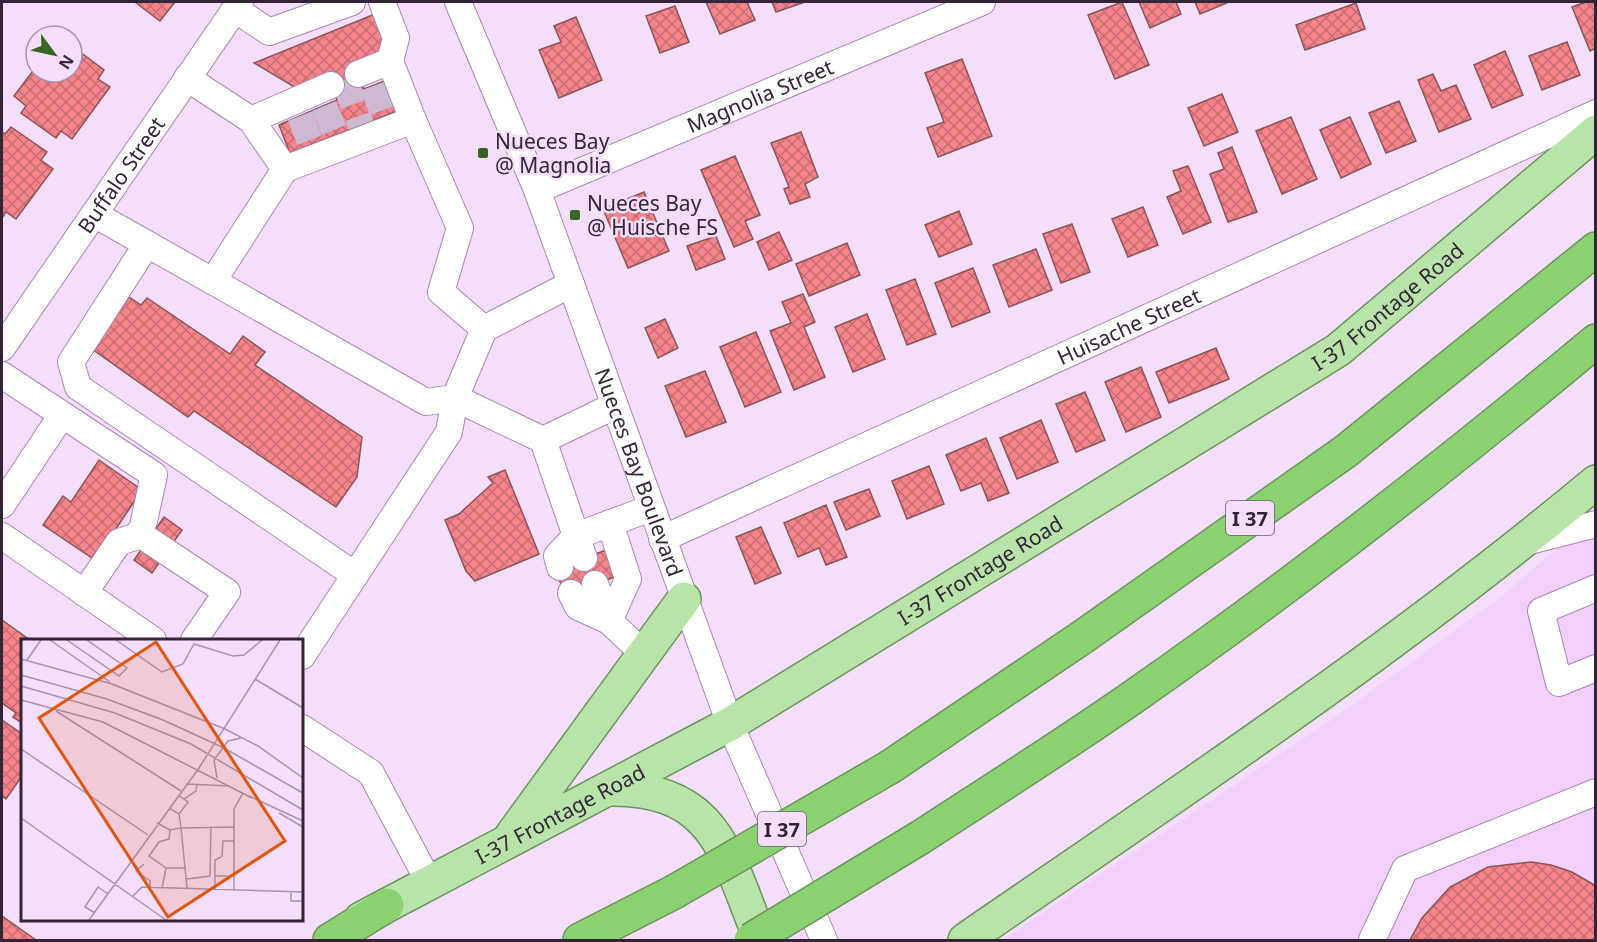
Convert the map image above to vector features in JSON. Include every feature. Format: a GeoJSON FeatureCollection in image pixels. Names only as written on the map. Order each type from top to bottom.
{"type":"FeatureCollection","features":[{"type":"Feature","properties":{"kind":"highway","name":"I 37"},"geometry":{"type":"LineString","coordinates":[[580,940],[674,892],[890,767],[1093,629],[1346,451],[1596,249]]}},
{"type":"Feature","properties":{"kind":"highway"},"geometry":{"type":"LineString","coordinates":[[751,940],[921,837],[1136,695],[1274,595],[1455,458],[1596,341]]}},
{"type":"Feature","properties":{"kind":"highway"},"geometry":{"type":"LineString","coordinates":[[330,940],[387,905]]}},
{"type":"Feature","properties":{"kind":"main road","name":"I-37 Frontage Road"},"geometry":{"type":"LineString","coordinates":[[319,940],[730,724],[1338,350],[1596,132]]}},
{"type":"Feature","properties":{"kind":"main road"},"geometry":{"type":"LineString","coordinates":[[964,940],[1347,677],[1523,543],[1596,482]]}},
{"type":"Feature","properties":{"kind":"main road"},"geometry":{"type":"LineString","coordinates":[[508,841],[684,599]]}},
{"type":"Feature","properties":{"kind":"main road"},"geometry":{"type":"LineString","coordinates":[[606,789],[630,788],[664,794],[695,812],[707,823],[718,838],[761,940]]}},
{"type":"Feature","properties":{"kind":"street"},"geometry":{"type":"LineString","coordinates":[[238,5],[269,32],[351,2]]}},
{"type":"Feature","properties":{"kind":"street"},"geometry":{"type":"LineString","coordinates":[[382,2],[396,38],[372,73],[383,125],[460,228],[441,292],[484,329]]}},
{"type":"Feature","properties":{"kind":"street","name":"Nueces Bay Boulevard"},"geometry":{"type":"LineString","coordinates":[[458,2],[537,190],[730,724],[824,940]]}},
{"type":"Feature","properties":{"kind":"street","name":"Magnolia Street"},"geometry":{"type":"LineString","coordinates":[[537,190],[982,2]]}},
{"type":"Feature","properties":{"kind":"street","name":"Buffalo Street"},"geometry":{"type":"LineString","coordinates":[[2,348],[238,5]]}},
{"type":"Feature","properties":{"kind":"street"},"geometry":{"type":"LineString","coordinates":[[187,78],[251,120],[285,169]]}},
{"type":"Feature","properties":{"kind":"street"},"geometry":{"type":"LineString","coordinates":[[251,120],[297,109],[324,94]]}},
{"type":"Feature","properties":{"kind":"street","name":"Huisache Street"},"geometry":{"type":"LineString","coordinates":[[662,539],[1596,113]]}},
{"type":"Feature","properties":{"kind":"street"},"geometry":{"type":"LineString","coordinates":[[213,281],[285,169],[314,151],[383,125]]}},
{"type":"Feature","properties":{"kind":"street"},"geometry":{"type":"LineString","coordinates":[[94,214],[426,402],[455,398],[543,440],[580,547]]}},
{"type":"Feature","properties":{"kind":"street"},"geometry":{"type":"LineString","coordinates":[[147,244],[71,362],[78,387],[355,574]]}},
{"type":"Feature","properties":{"kind":"street"},"geometry":{"type":"LineString","coordinates":[[303,654],[449,432],[455,398],[484,329],[571,285]]}},
{"type":"Feature","properties":{"kind":"street"},"geometry":{"type":"LineString","coordinates":[[2,375],[154,475],[142,528],[119,542],[84,593]]}},
{"type":"Feature","properties":{"kind":"street"},"geometry":{"type":"LineString","coordinates":[[543,440],[614,406]]}},
{"type":"Feature","properties":{"kind":"street"},"geometry":{"type":"LineString","coordinates":[[2,505],[62,415]]}},
{"type":"Feature","properties":{"kind":"street"},"geometry":{"type":"LineString","coordinates":[[560,567],[557,556],[580,547],[610,523],[651,508]]}},
{"type":"Feature","properties":{"kind":"street"},"geometry":{"type":"LineString","coordinates":[[609,621],[628,579],[610,523]]}},
{"type":"Feature","properties":{"kind":"street"},"geometry":{"type":"LineString","coordinates":[[1523,543],[1596,524]]}},
{"type":"Feature","properties":{"kind":"street"},"geometry":{"type":"LineString","coordinates":[[142,528],[227,592],[195,639]]}},
{"type":"Feature","properties":{"kind":"street"},"geometry":{"type":"LineString","coordinates":[[2,536],[152,639]]}},
{"type":"Feature","properties":{"kind":"street"},"geometry":{"type":"LineString","coordinates":[[1596,588],[1541,611],[1559,683],[1596,668]]}},
{"type":"Feature","properties":{"kind":"street"},"geometry":{"type":"LineString","coordinates":[[583,589],[578,607],[609,621],[644,654]]}},
{"type":"Feature","properties":{"kind":"street"},"geometry":{"type":"LineString","coordinates":[[303,729],[371,773],[429,882]]}},
{"type":"Feature","properties":{"kind":"street"},"geometry":{"type":"LineString","coordinates":[[1372,940],[1405,869],[1596,792]]}},
{"type":"Feature","properties":{"kind":"shaded area"},"geometry":{"type":"Polygon","coordinates":[[[1595,515],[1595,940],[1002,940],[1333,719],[1501,597],[1595,515]]]}},
{"type":"Feature","properties":{"kind":"building"},"geometry":{"type":"Polygon","coordinates":[[[135,2],[175,2],[160,21],[135,2]]]}},
{"type":"Feature","properties":{"kind":"building"},"geometry":{"type":"Polygon","coordinates":[[[706,2],[747,2],[755,20],[720,34],[706,2]]]}},
{"type":"Feature","properties":{"kind":"building"},"geometry":{"type":"Polygon","coordinates":[[[772,2],[805,2],[776,12],[772,2]]]}},
{"type":"Feature","properties":{"kind":"building"},"geometry":{"type":"Polygon","coordinates":[[[1122,2],[1149,65],[1115,79],[1088,15],[1122,2]]]}},
{"type":"Feature","properties":{"kind":"building"},"geometry":{"type":"Polygon","coordinates":[[[1139,2],[1176,2],[1181,14],[1150,28],[1139,2]]]}},
{"type":"Feature","properties":{"kind":"building"},"geometry":{"type":"Polygon","coordinates":[[[1195,2],[1229,2],[1200,14],[1195,2]]]}},
{"type":"Feature","properties":{"kind":"building"},"geometry":{"type":"Polygon","coordinates":[[[1586,2],[1596,2],[1596,48],[1590,51],[1572,7],[1586,2]]]}},
{"type":"Feature","properties":{"kind":"building"},"geometry":{"type":"Polygon","coordinates":[[[1356,3],[1365,29],[1305,50],[1296,25],[1356,3]]]}},
{"type":"Feature","properties":{"kind":"building"},"geometry":{"type":"Polygon","coordinates":[[[675,6],[689,42],[660,53],[646,16],[675,6]]]}},
{"type":"Feature","properties":{"kind":"building"},"geometry":{"type":"Polygon","coordinates":[[[375,14],[390,50],[358,74],[364,89],[387,80],[400,110],[290,153],[279,125],[337,100],[327,75],[296,88],[254,63],[375,14]]]}},
{"type":"Feature","properties":{"kind":"building"},"geometry":{"type":"Polygon","coordinates":[[[576,17],[602,80],[559,98],[539,50],[561,42],[554,26],[576,17]]]}},
{"type":"Feature","properties":{"kind":"building"},"geometry":{"type":"Polygon","coordinates":[[[1567,42],[1580,75],[1542,90],[1529,56],[1567,42]]]}},
{"type":"Feature","properties":{"kind":"building"},"geometry":{"type":"Polygon","coordinates":[[[1505,51],[1523,95],[1492,108],[1474,65],[1505,51]]]}},
{"type":"Feature","properties":{"kind":"building"},"geometry":{"type":"Polygon","coordinates":[[[84,55],[104,70],[98,79],[110,87],[72,139],[61,131],[56,138],[21,113],[26,106],[14,96],[24,83],[84,84],[84,55]]]}},
{"type":"Feature","properties":{"kind":"building"},"geometry":{"type":"Polygon","coordinates":[[[962,59],[992,136],[938,157],[927,128],[944,122],[925,73],[962,59]]]}},
{"type":"Feature","properties":{"kind":"building"},"geometry":{"type":"Polygon","coordinates":[[[1433,74],[1441,91],[1456,85],[1471,119],[1439,132],[1418,80],[1433,74]]]}},
{"type":"Feature","properties":{"kind":"building"},"geometry":{"type":"Polygon","coordinates":[[[1222,94],[1238,132],[1204,146],[1188,108],[1222,94]]]}},
{"type":"Feature","properties":{"kind":"building"},"geometry":{"type":"Polygon","coordinates":[[[1399,101],[1416,141],[1386,153],[1369,113],[1399,101]]]}},
{"type":"Feature","properties":{"kind":"building"},"geometry":{"type":"Polygon","coordinates":[[[1291,117],[1317,179],[1282,194],[1256,131],[1291,117]]]}},
{"type":"Feature","properties":{"kind":"building"},"geometry":{"type":"Polygon","coordinates":[[[1350,117],[1371,164],[1341,178],[1320,130],[1350,117]]]}},
{"type":"Feature","properties":{"kind":"building"},"geometry":{"type":"Polygon","coordinates":[[[11,127],[47,152],[41,160],[53,169],[16,219],[6,212],[2,218],[2,132],[5,134],[11,127]]]}},
{"type":"Feature","properties":{"kind":"building"},"geometry":{"type":"Polygon","coordinates":[[[801,132],[818,177],[805,184],[810,197],[790,204],[784,189],[789,187],[771,143],[801,132]]]}},
{"type":"Feature","properties":{"kind":"building"},"geometry":{"type":"Polygon","coordinates":[[[1232,147],[1257,212],[1228,222],[1210,174],[1224,169],[1218,153],[1232,147]]]}},
{"type":"Feature","properties":{"kind":"building"},"geometry":{"type":"Polygon","coordinates":[[[735,156],[760,215],[745,221],[753,239],[734,247],[701,170],[735,156]]]}},
{"type":"Feature","properties":{"kind":"building"},"geometry":{"type":"Polygon","coordinates":[[[1188,166],[1211,222],[1183,234],[1167,197],[1181,191],[1173,171],[1188,166]]]}},
{"type":"Feature","properties":{"kind":"building"},"geometry":{"type":"Polygon","coordinates":[[[644,192],[669,251],[628,268],[603,209],[644,192]]]}},
{"type":"Feature","properties":{"kind":"building"},"geometry":{"type":"Polygon","coordinates":[[[1143,207],[1158,245],[1128,257],[1112,219],[1143,207]]]}},
{"type":"Feature","properties":{"kind":"building"},"geometry":{"type":"Polygon","coordinates":[[[959,211],[972,244],[939,257],[925,225],[959,211]]]}},
{"type":"Feature","properties":{"kind":"building"},"geometry":{"type":"Polygon","coordinates":[[[1072,224],[1090,272],[1061,283],[1043,234],[1072,224]]]}},
{"type":"Feature","properties":{"kind":"building"},"geometry":{"type":"Polygon","coordinates":[[[779,232],[792,260],[769,270],[757,242],[779,232]]]}},
{"type":"Feature","properties":{"kind":"building"},"geometry":{"type":"Polygon","coordinates":[[[716,236],[725,259],[696,270],[687,246],[716,236]]]}},
{"type":"Feature","properties":{"kind":"building"},"geometry":{"type":"Polygon","coordinates":[[[847,243],[860,275],[809,296],[796,264],[847,243]]]}},
{"type":"Feature","properties":{"kind":"building"},"geometry":{"type":"Polygon","coordinates":[[[1036,249],[1052,290],[1009,307],[993,265],[1036,249]]]}},
{"type":"Feature","properties":{"kind":"building"},"geometry":{"type":"Polygon","coordinates":[[[973,268],[990,312],[952,327],[935,283],[973,268]]]}},
{"type":"Feature","properties":{"kind":"building"},"geometry":{"type":"Polygon","coordinates":[[[915,279],[936,334],[907,345],[886,290],[915,279]]]}},
{"type":"Feature","properties":{"kind":"building"},"geometry":{"type":"Polygon","coordinates":[[[803,294],[815,322],[804,327],[825,377],[794,390],[770,331],[791,323],[782,302],[803,294]]]}},
{"type":"Feature","properties":{"kind":"building"},"geometry":{"type":"Polygon","coordinates":[[[129,297],[141,305],[147,298],[230,354],[243,336],[265,352],[255,365],[362,437],[357,477],[336,507],[194,411],[188,417],[92,349],[129,297]]]}},
{"type":"Feature","properties":{"kind":"building"},"geometry":{"type":"Polygon","coordinates":[[[867,314],[885,359],[853,372],[835,327],[867,314]]]}},
{"type":"Feature","properties":{"kind":"building"},"geometry":{"type":"Polygon","coordinates":[[[665,319],[678,348],[658,358],[645,328],[665,319]]]}},
{"type":"Feature","properties":{"kind":"building"},"geometry":{"type":"Polygon","coordinates":[[[756,332],[781,392],[745,407],[720,347],[756,332]]]}},
{"type":"Feature","properties":{"kind":"building"},"geometry":{"type":"Polygon","coordinates":[[[1216,348],[1229,379],[1169,403],[1156,372],[1216,348]]]}},
{"type":"Feature","properties":{"kind":"building"},"geometry":{"type":"Polygon","coordinates":[[[1141,367],[1161,417],[1126,432],[1105,382],[1141,367]]]}},
{"type":"Feature","properties":{"kind":"building"},"geometry":{"type":"Polygon","coordinates":[[[705,371],[726,422],[686,437],[665,386],[705,371]]]}},
{"type":"Feature","properties":{"kind":"building"},"geometry":{"type":"Polygon","coordinates":[[[1085,392],[1105,440],[1076,452],[1056,404],[1085,392]]]}},
{"type":"Feature","properties":{"kind":"building"},"geometry":{"type":"Polygon","coordinates":[[[1041,420],[1058,462],[1017,479],[1000,438],[1041,420]]]}},
{"type":"Feature","properties":{"kind":"building"},"geometry":{"type":"Polygon","coordinates":[[[986,438],[1009,493],[988,501],[981,483],[961,491],[946,455],[986,438]]]}},
{"type":"Feature","properties":{"kind":"building"},"geometry":{"type":"Polygon","coordinates":[[[99,460],[142,490],[95,560],[43,525],[63,496],[71,502],[99,460]]]}},
{"type":"Feature","properties":{"kind":"building"},"geometry":{"type":"Polygon","coordinates":[[[929,466],[944,504],[907,519],[892,481],[929,466]]]}},
{"type":"Feature","properties":{"kind":"building"},"geometry":{"type":"Polygon","coordinates":[[[505,470],[539,554],[475,581],[466,571],[445,520],[459,514],[493,483],[488,477],[505,470]]]}},
{"type":"Feature","properties":{"kind":"building"},"geometry":{"type":"Polygon","coordinates":[[[869,489],[880,516],[846,530],[834,502],[869,489]]]}},
{"type":"Feature","properties":{"kind":"building"},"geometry":{"type":"Polygon","coordinates":[[[826,505],[847,557],[826,565],[819,548],[798,557],[784,523],[826,505]]]}},
{"type":"Feature","properties":{"kind":"building"},"geometry":{"type":"Polygon","coordinates":[[[164,517],[182,530],[152,573],[134,560],[164,517]]]}},
{"type":"Feature","properties":{"kind":"building"},"geometry":{"type":"Polygon","coordinates":[[[761,527],[781,573],[755,584],[736,537],[761,527]]]}},
{"type":"Feature","properties":{"kind":"building"},"geometry":{"type":"Polygon","coordinates":[[[606,550],[617,576],[566,596],[555,570],[606,550]]]}},
{"type":"Feature","properties":{"kind":"building"},"geometry":{"type":"Polygon","coordinates":[[[2,620],[29,639],[21,639],[21,722],[13,717],[16,713],[2,703],[2,620]]]}},
{"type":"Feature","properties":{"kind":"building"},"geometry":{"type":"Polygon","coordinates":[[[2,720],[21,733],[21,777],[6,799],[2,796],[2,720]]]}},
{"type":"Feature","properties":{"kind":"building"},"geometry":{"type":"Polygon","coordinates":[[[1531,862],[1551,865],[1572,872],[1596,886],[1596,940],[1410,940],[1422,918],[1450,887],[1488,867],[1531,862]]]}},
{"type":"Feature","properties":{"kind":"building"},"geometry":{"type":"Polygon","coordinates":[[[2,916],[36,940],[2,940],[2,916]]]}},
{"type":"Feature","properties":{"kind":"tunnel"},"geometry":{"type":"LineString","coordinates":[[344,80],[361,125]]}},
{"type":"Feature","properties":{"kind":"tunnel"},"geometry":{"type":"LineString","coordinates":[[373,86],[384,116]]}},
{"type":"Feature","properties":{"kind":"tunnel"},"geometry":{"type":"LineString","coordinates":[[324,106],[336,135]]}},
{"type":"Feature","properties":{"kind":"tunnel"},"geometry":{"type":"LineString","coordinates":[[300,116],[311,144]]}},
{"type":"Feature","properties":{"kind":"place","name":"Nueces Bay @ Magnolia"},"geometry":{"type":"Point","coordinates":[483,153]}},
{"type":"Feature","properties":{"kind":"place","name":"Nueces Bay @ Huische FS"},"geometry":{"type":"Point","coordinates":[575,215]}}]}
